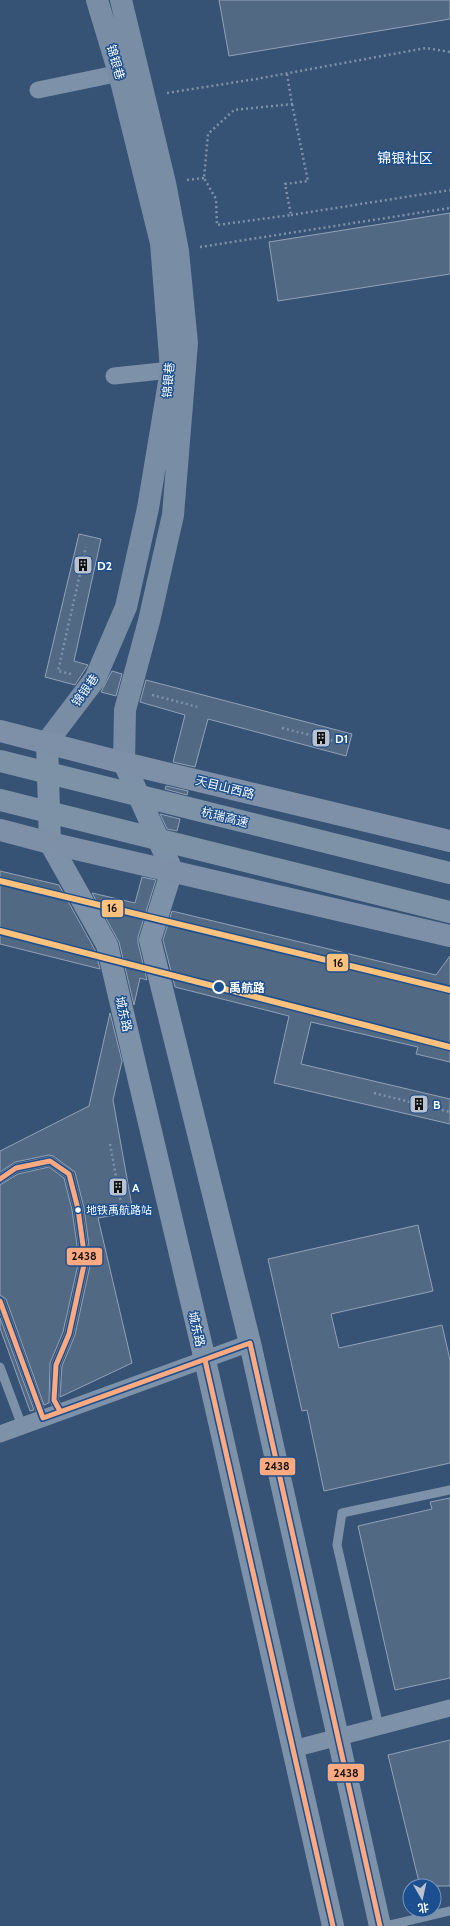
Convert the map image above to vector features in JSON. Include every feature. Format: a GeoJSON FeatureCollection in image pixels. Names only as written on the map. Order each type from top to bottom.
{"type":"FeatureCollection","features":[{"type":"Feature","properties":{"kind":"highway","name":"天目山西路"},"geometry":{"type":"LineString","coordinates":[[0,731],[124,763],[450,841]]}},
{"type":"Feature","properties":{"kind":"highway","name":"杭瑞高速"},"geometry":{"type":"LineString","coordinates":[[0,761],[450,873]]}},
{"type":"Feature","properties":{"kind":"highway"},"geometry":{"type":"LineString","coordinates":[[0,800],[450,912]]}},
{"type":"Feature","properties":{"kind":"highway"},"geometry":{"type":"LineString","coordinates":[[0,830],[450,936]]}},
{"type":"Feature","properties":{"kind":"main road","name":"锦银巷"},"geometry":{"type":"LineString","coordinates":[[97,0],[128,71],[144,97],[165,183],[178,251],[187,344],[173,515],[149,621],[125,710],[124,763]]}},
{"type":"Feature","properties":{"kind":"main road","name":"锦银巷"},"geometry":{"type":"LineString","coordinates":[[47,742],[95,679],[126,607],[148,508],[171,370],[161,243],[128,71],[121,0]]}},
{"type":"Feature","properties":{"kind":"street"},"geometry":{"type":"LineString","coordinates":[[38,90],[128,71]]}},
{"type":"Feature","properties":{"kind":"street"},"geometry":{"type":"LineString","coordinates":[[114,376],[171,370],[187,344]]}},
{"type":"Feature","properties":{"kind":"street","name":"城东路"},"geometry":{"type":"LineString","coordinates":[[47,742],[50,843],[107,945],[205,1360],[333,1926]]}},
{"type":"Feature","properties":{"kind":"street"},"geometry":{"type":"LineString","coordinates":[[124,763],[172,870],[150,940],[250,1343],[380,1926]]}},
{"type":"Feature","properties":{"kind":"street"},"geometry":{"type":"LineString","coordinates":[[0,1434],[250,1343]]}},
{"type":"Feature","properties":{"kind":"street"},"geometry":{"type":"LineString","coordinates":[[293,1749],[450,1708]]}},
{"type":"Feature","properties":{"kind":"lane"},"geometry":{"type":"LineString","coordinates":[[0,1179],[16,1168],[50,1162],[69,1174],[76,1202],[85,1260],[69,1334],[56,1366],[54,1400],[60,1411]]}},
{"type":"Feature","properties":{"kind":"lane"},"geometry":{"type":"LineString","coordinates":[[0,1301],[43,1418]]}},
{"type":"Feature","properties":{"kind":"lane"},"geometry":{"type":"LineString","coordinates":[[0,1367],[22,1426]]}},
{"type":"Feature","properties":{"kind":"lane"},"geometry":{"type":"LineString","coordinates":[[379,1727],[337,1545],[342,1513],[450,1490]]}},
{"type":"Feature","properties":{"kind":"lane"},"geometry":{"type":"LineString","coordinates":[[386,1926],[450,1911]]}},
{"type":"Feature","properties":{"kind":"path"},"geometry":{"type":"LineString","coordinates":[[144,97],[287,74],[426,48],[450,52]]}},
{"type":"Feature","properties":{"kind":"path"},"geometry":{"type":"LineString","coordinates":[[287,74],[308,181],[285,184],[290,215]]}},
{"type":"Feature","properties":{"kind":"path"},"geometry":{"type":"LineString","coordinates":[[292,104],[234,110],[208,134],[204,178],[216,199],[217,225],[450,190]]}},
{"type":"Feature","properties":{"kind":"path"},"geometry":{"type":"LineString","coordinates":[[178,251],[450,208]]}},
{"type":"Feature","properties":{"kind":"path"},"geometry":{"type":"LineString","coordinates":[[73,608],[86,547]]}},
{"type":"Feature","properties":{"kind":"path"},"geometry":{"type":"LineString","coordinates":[[282,728],[342,742]]}},
{"type":"Feature","properties":{"kind":"path"},"geometry":{"type":"LineString","coordinates":[[374,1093],[450,1112]]}},
{"type":"Feature","properties":{"kind":"path"},"geometry":{"type":"LineString","coordinates":[[110,1144],[122,1209]]}},
{"type":"Feature","properties":{"kind":"building"},"geometry":{"type":"Polygon","coordinates":[[[219,0],[450,0],[450,19],[229,56],[219,0]]]}},
{"type":"Feature","properties":{"kind":"building"},"geometry":{"type":"Polygon","coordinates":[[[450,213],[450,274],[278,301],[269,242],[450,213]]]}},
{"type":"Feature","properties":{"kind":"building"},"geometry":{"type":"Polygon","coordinates":[[[79,534],[101,539],[74,661],[88,665],[75,685],[45,677],[79,534]]]}},
{"type":"Feature","properties":{"kind":"building"},"geometry":{"type":"Polygon","coordinates":[[[112,671],[122,674],[116,696],[101,692],[112,671]]]}},
{"type":"Feature","properties":{"kind":"building"},"geometry":{"type":"Polygon","coordinates":[[[146,680],[352,734],[346,756],[208,719],[195,767],[173,762],[185,715],[140,702],[146,680]]]}},
{"type":"Feature","properties":{"kind":"building"},"geometry":{"type":"Polygon","coordinates":[[[166,786],[188,791],[187,795],[165,789],[166,786]]]}},
{"type":"Feature","properties":{"kind":"building"},"geometry":{"type":"Polygon","coordinates":[[[160,814],[180,819],[177,831],[167,829],[160,814]]]}},
{"type":"Feature","properties":{"kind":"building"},"geometry":{"type":"Polygon","coordinates":[[[0,871],[59,885],[95,950],[100,969],[0,944],[0,871]]]}},
{"type":"Feature","properties":{"kind":"building"},"geometry":{"type":"Polygon","coordinates":[[[142,877],[156,880],[138,937],[138,943],[147,980],[140,978],[134,1005],[119,942],[92,893],[135,903],[142,877]]]}},
{"type":"Feature","properties":{"kind":"building"},"geometry":{"type":"Polygon","coordinates":[[[172,911],[436,975],[450,956],[450,1062],[416,1054],[418,1047],[311,1022],[301,1064],[450,1099],[450,1124],[274,1083],[289,1016],[175,987],[163,940],[172,911]]]}},
{"type":"Feature","properties":{"kind":"building"},"geometry":{"type":"Polygon","coordinates":[[[110,1013],[122,1061],[113,1100],[133,1212],[98,1218],[132,1363],[60,1397],[62,1366],[75,1335],[91,1261],[84,1208],[75,1172],[53,1156],[49,1155],[15,1162],[0,1172],[0,1151],[89,1106],[110,1013]]]}},
{"type":"Feature","properties":{"kind":"building"},"geometry":{"type":"Polygon","coordinates":[[[49,1167],[64,1178],[72,1210],[79,1260],[63,1332],[50,1363],[49,1403],[44,1405],[6,1299],[0,1295],[0,1185],[18,1174],[49,1167]]]}},
{"type":"Feature","properties":{"kind":"building"},"geometry":{"type":"Polygon","coordinates":[[[418,1225],[433,1291],[331,1314],[339,1348],[442,1325],[450,1360],[450,1463],[324,1491],[307,1410],[302,1411],[268,1259],[418,1225]]]}},
{"type":"Feature","properties":{"kind":"building"},"geometry":{"type":"Polygon","coordinates":[[[0,1318],[34,1410],[30,1411],[0,1328],[0,1318]]]}},
{"type":"Feature","properties":{"kind":"building"},"geometry":{"type":"Polygon","coordinates":[[[450,1498],[450,1678],[395,1690],[358,1526],[432,1509],[430,1502],[450,1498]]]}},
{"type":"Feature","properties":{"kind":"building"},"geometry":{"type":"Polygon","coordinates":[[[450,1740],[450,1886],[442,1886],[442,1878],[418,1878],[388,1755],[450,1740]]]}},
{"type":"Feature","properties":{"kind":"transit line","name":"16"},"geometry":{"type":"LineString","coordinates":[[0,881],[450,990]]}},
{"type":"Feature","properties":{"kind":"transit line","name":"16"},"geometry":{"type":"LineString","coordinates":[[0,931],[450,1047]]}},
{"type":"Feature","properties":{"kind":"transit line","name":"2438"},"geometry":{"type":"LineString","coordinates":[[0,1179],[16,1168],[50,1161],[69,1174],[78,1209],[85,1260],[69,1334],[56,1365],[54,1400],[60,1411]]}},
{"type":"Feature","properties":{"kind":"transit line","name":"2438"},"geometry":{"type":"LineString","coordinates":[[0,1301],[43,1418],[250,1343],[380,1926]]}},
{"type":"Feature","properties":{"kind":"transit line","name":"2438"},"geometry":{"type":"LineString","coordinates":[[205,1360],[333,1926]]}},
{"type":"Feature","properties":{"kind":"place","name":"D2"},"geometry":{"type":"Point","coordinates":[83,565]}},
{"type":"Feature","properties":{"kind":"place","name":"D1"},"geometry":{"type":"Point","coordinates":[321,738]}},
{"type":"Feature","properties":{"kind":"place","name":"禹航路"},"geometry":{"type":"Point","coordinates":[219,987]}},
{"type":"Feature","properties":{"kind":"place","name":"B"},"geometry":{"type":"Point","coordinates":[419,1104]}},
{"type":"Feature","properties":{"kind":"place","name":"A"},"geometry":{"type":"Point","coordinates":[118,1187]}},
{"type":"Feature","properties":{"kind":"place","name":"地铁禹航路站"},"geometry":{"type":"Point","coordinates":[78,1210]}},
{"type":"Feature","properties":{"kind":"district","name":"锦银社区"},"geometry":{"type":"Point","coordinates":[405,158]}}]}
